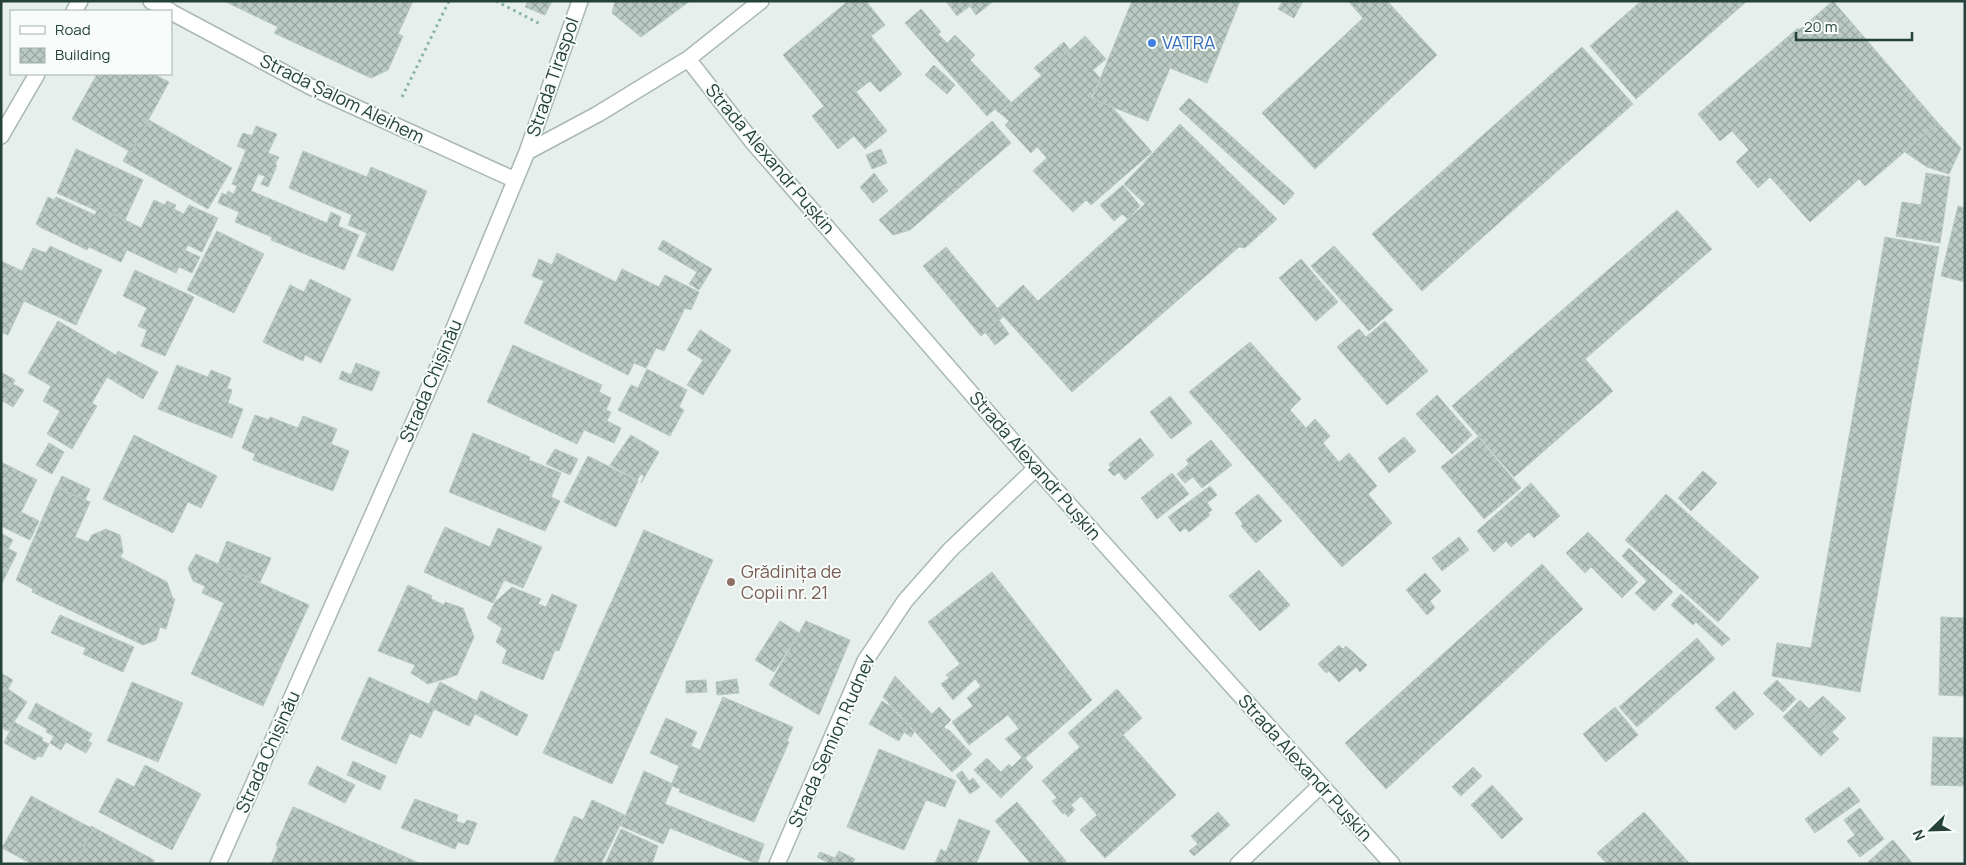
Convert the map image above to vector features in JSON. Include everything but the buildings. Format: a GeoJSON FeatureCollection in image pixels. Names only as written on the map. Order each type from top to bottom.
{"type":"FeatureCollection","features":[{"type":"Feature","properties":{"kind":"street","name":"Strada Șalom Aleihem"},"geometry":{"type":"LineString","coordinates":[[151,1],[167,10]]}},
{"type":"Feature","properties":{"kind":"street","name":"Strada Tiraspol"},"geometry":{"type":"LineString","coordinates":[[527,152],[580,1]]}},
{"type":"Feature","properties":{"kind":"street"},"geometry":{"type":"LineString","coordinates":[[527,152],[598,114],[688,59],[762,1]]}},
{"type":"Feature","properties":{"kind":"street","name":"Strada Șalom Aleihem"},"geometry":{"type":"LineString","coordinates":[[172,13],[311,86],[516,180]]}},
{"type":"Feature","properties":{"kind":"street","name":"Strada Alexandr Pușkin"},"geometry":{"type":"LineString","coordinates":[[688,59],[751,140],[1036,468],[1392,864]]}},
{"type":"Feature","properties":{"kind":"street"},"geometry":{"type":"LineString","coordinates":[[1,136],[37,75]]}},
{"type":"Feature","properties":{"kind":"street","name":"Strada Chișinău"},"geometry":{"type":"LineString","coordinates":[[218,864],[435,374],[527,152]]}},
{"type":"Feature","properties":{"kind":"street","name":"Strada Semion Rudnev"},"geometry":{"type":"LineString","coordinates":[[777,864],[865,661],[905,601],[950,550],[1036,468]]}},
{"type":"Feature","properties":{"kind":"street"},"geometry":{"type":"LineString","coordinates":[[1238,864],[1320,786]]}},
{"type":"Feature","properties":{"kind":"path"},"geometry":{"type":"LineString","coordinates":[[390,123],[449,1]]}},
{"type":"Feature","properties":{"kind":"path"},"geometry":{"type":"LineString","coordinates":[[496,1],[566,38]]}},
{"type":"Feature","properties":{"kind":"place","name":"VATRA"},"geometry":{"type":"Point","coordinates":[1152,43]}},
{"type":"Feature","properties":{"kind":"place","name":"Grădinița de Copii nr. 21"},"geometry":{"type":"Point","coordinates":[731,582]}}]}
